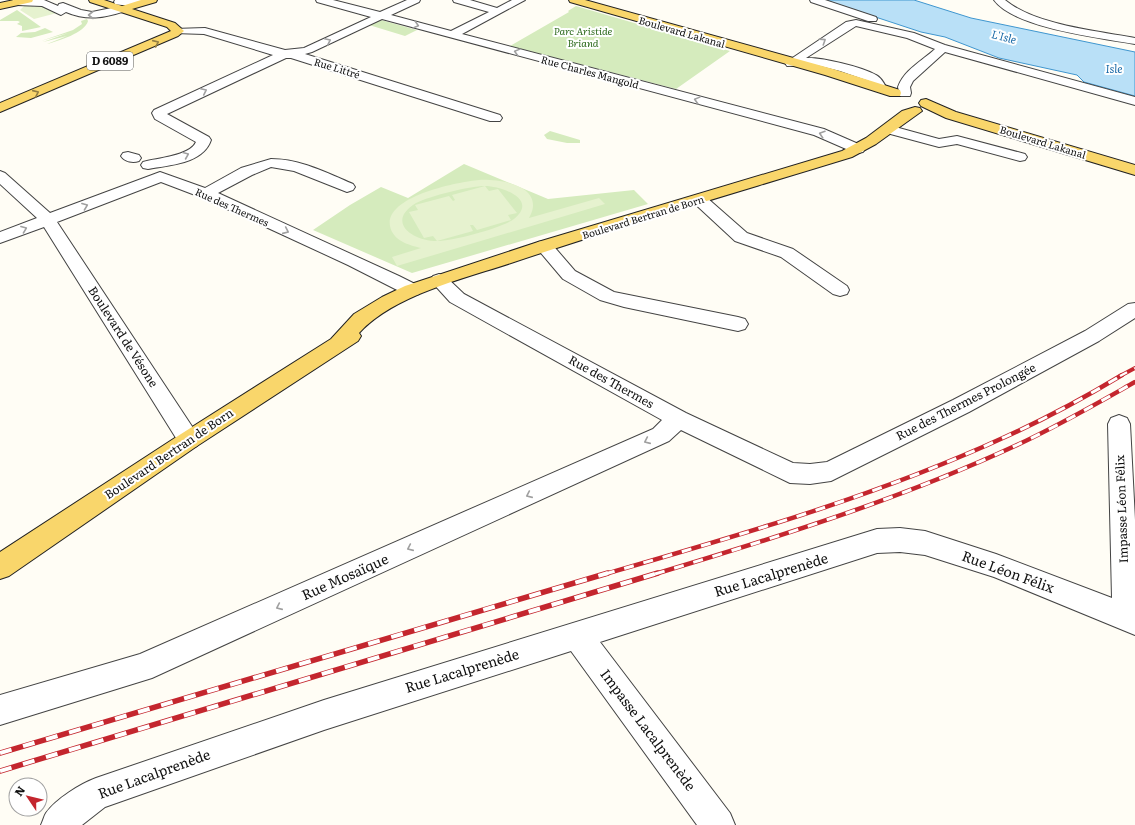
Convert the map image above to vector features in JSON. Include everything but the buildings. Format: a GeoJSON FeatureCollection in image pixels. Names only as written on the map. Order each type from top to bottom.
{"type":"FeatureCollection","features":[{"type":"Feature","properties":{"kind":"main road"},"geometry":{"type":"LineString","coordinates":[[94,0],[120,6],[137,15],[170,25],[178,31]]}},
{"type":"Feature","properties":{"kind":"main road"},"geometry":{"type":"LineString","coordinates":[[120,6],[151,0]]}},
{"type":"Feature","properties":{"kind":"main road"},"geometry":{"type":"LineString","coordinates":[[137,15],[136,11],[151,0]]}},
{"type":"Feature","properties":{"kind":"main road","name":"Boulevard Lakanal"},"geometry":{"type":"LineString","coordinates":[[574,0],[791,62],[799,67],[858,86],[890,99],[951,115],[1135,170]]}},
{"type":"Feature","properties":{"kind":"main road"},"geometry":{"type":"LineString","coordinates":[[0,6],[22,1]]}},
{"type":"Feature","properties":{"kind":"main road","name":"D 6089"},"geometry":{"type":"LineString","coordinates":[[0,108],[105,62],[144,48],[178,31]]}},
{"type":"Feature","properties":{"kind":"main road"},"geometry":{"type":"LineString","coordinates":[[865,145],[890,99],[921,98],[920,108]]}},
{"type":"Feature","properties":{"kind":"main road","name":"Boulevard Bertran de Born"},"geometry":{"type":"LineString","coordinates":[[0,567],[189,440],[339,343],[379,320],[412,290],[544,246],[830,160],[865,145],[907,114],[920,108]]}},
{"type":"Feature","properties":{"kind":"street"},"geometry":{"type":"LineString","coordinates":[[106,0],[120,6]]}},
{"type":"Feature","properties":{"kind":"street","name":"Rue Charles Mangold"},"geometry":{"type":"LineString","coordinates":[[321,0],[865,145]]}},
{"type":"Feature","properties":{"kind":"street"},"geometry":{"type":"LineString","coordinates":[[0,238],[53,227],[160,177],[158,170],[137,160],[184,157],[201,149],[204,140],[160,116],[159,113],[288,54],[308,50],[415,0]]}},
{"type":"Feature","properties":{"kind":"street"},"geometry":{"type":"LineString","coordinates":[[458,0],[498,11]]}},
{"type":"Feature","properties":{"kind":"street"},"geometry":{"type":"LineString","coordinates":[[452,35],[520,0]]}},
{"type":"Feature","properties":{"kind":"street"},"geometry":{"type":"LineString","coordinates":[[815,0],[893,26],[910,35]]}},
{"type":"Feature","properties":{"kind":"street"},"geometry":{"type":"LineString","coordinates":[[999,0],[1012,11],[1040,22],[1135,41]]}},
{"type":"Feature","properties":{"kind":"street"},"geometry":{"type":"LineString","coordinates":[[22,1],[44,3],[85,15],[102,15],[120,6]]}},
{"type":"Feature","properties":{"kind":"street"},"geometry":{"type":"LineString","coordinates":[[791,62],[850,24],[862,24],[910,35],[937,45],[941,48],[1135,101]]}},
{"type":"Feature","properties":{"kind":"street","name":"Rue Littré"},"geometry":{"type":"LineString","coordinates":[[178,31],[204,31],[288,54],[495,118]]}},
{"type":"Feature","properties":{"kind":"street"},"geometry":{"type":"LineString","coordinates":[[890,99],[909,79],[940,51],[941,48]]}},
{"type":"Feature","properties":{"kind":"street"},"geometry":{"type":"LineString","coordinates":[[888,129],[939,143],[957,140],[1020,157]]}},
{"type":"Feature","properties":{"kind":"street"},"geometry":{"type":"LineString","coordinates":[[205,194],[252,169],[272,163],[286,164],[347,187]]}},
{"type":"Feature","properties":{"kind":"street","name":"Boulevard de Vésone"},"geometry":{"type":"LineString","coordinates":[[0,176],[6,190],[53,227],[189,440]]}},
{"type":"Feature","properties":{"kind":"street","name":"Rue des Thermes"},"geometry":{"type":"LineString","coordinates":[[160,177],[175,181],[205,194],[412,290]]}},
{"type":"Feature","properties":{"kind":"street"},"geometry":{"type":"LineString","coordinates":[[700,200],[741,237],[787,253],[840,290]]}},
{"type":"Feature","properties":{"kind":"street"},"geometry":{"type":"LineString","coordinates":[[544,246],[569,275],[607,296],[624,302],[738,324]]}},
{"type":"Feature","properties":{"kind":"street","name":"Rue des Thermes"},"geometry":{"type":"LineString","coordinates":[[439,280],[457,298],[678,419],[790,473]]}},
{"type":"Feature","properties":{"kind":"street","name":"Rue des Thermes Prolongée"},"geometry":{"type":"LineString","coordinates":[[790,473],[816,474],[831,472],[961,406],[1092,336],[1135,309]]}},
{"type":"Feature","properties":{"kind":"street","name":"Rue Mosaïque"},"geometry":{"type":"LineString","coordinates":[[0,710],[142,668],[661,435],[678,419]]}},
{"type":"Feature","properties":{"kind":"street","name":"Impasse Léon Félix"},"geometry":{"type":"LineString","coordinates":[[1119,424],[1131,619]]}},
{"type":"Feature","properties":{"kind":"street","name":"Rue Léon Félix"},"geometry":{"type":"LineString","coordinates":[[877,542],[900,540],[925,543],[996,566],[1131,619]]}},
{"type":"Feature","properties":{"kind":"street","name":"Rue Lacalprenède"},"geometry":{"type":"LineString","coordinates":[[58,825],[78,806],[96,794],[324,714],[877,542]]}},
{"type":"Feature","properties":{"kind":"street","name":"Impasse Lacalprenède"},"geometry":{"type":"LineString","coordinates":[[577,635],[718,825]]}},
{"type":"Feature","properties":{"kind":"green space"},"geometry":{"type":"Polygon","coordinates":[[[30,4],[34,7],[43,5],[57,13],[34,19],[20,10],[25,5],[30,4]]]}},
{"type":"Feature","properties":{"kind":"green space","name":"Parc Aristide Briand"},"geometry":{"type":"Polygon","coordinates":[[[576,6],[730,51],[676,89],[510,46],[569,12],[568,11],[576,6]]]}},
{"type":"Feature","properties":{"kind":"green space"},"geometry":{"type":"Polygon","coordinates":[[[17,10],[41,27],[22,31],[22,26],[17,24],[20,22],[18,21],[0,21],[17,10]]]}},
{"type":"Feature","properties":{"kind":"green space"},"geometry":{"type":"Polygon","coordinates":[[[87,19],[88,21],[86,25],[77,33],[47,44],[67,36],[43,42],[68,33],[41,41],[73,30],[82,24],[81,21],[87,19]]]}},
{"type":"Feature","properties":{"kind":"green space"},"geometry":{"type":"Polygon","coordinates":[[[381,20],[417,30],[405,36],[369,25],[381,20]]]}},
{"type":"Feature","properties":{"kind":"green space"},"geometry":{"type":"Polygon","coordinates":[[[45,28],[53,32],[31,38],[16,37],[21,33],[35,32],[45,28]]]}},
{"type":"Feature","properties":{"kind":"green space"},"geometry":{"type":"Polygon","coordinates":[[[550,131],[580,140],[580,143],[567,143],[547,139],[544,135],[550,131]]]}},
{"type":"Feature","properties":{"kind":"green space"},"geometry":{"type":"Polygon","coordinates":[[[464,164],[548,199],[634,190],[648,204],[412,273],[313,230],[350,205],[381,187],[408,198],[464,164]]]}},
{"type":"Feature","properties":{"kind":"green space"},"geometry":{"type":"Polygon","coordinates":[[[494,180],[521,187],[532,198],[533,208],[529,218],[599,198],[605,204],[397,266],[392,257],[421,248],[402,242],[394,235],[390,226],[392,215],[399,206],[425,192],[469,181],[494,180]],[[478,186],[430,197],[416,203],[407,210],[403,217],[403,223],[406,229],[412,234],[419,238],[437,241],[465,236],[489,230],[508,223],[521,212],[522,205],[520,200],[515,195],[500,188],[478,186]]]}},
{"type":"Feature","properties":{"kind":"green space"},"geometry":{"type":"Polygon","coordinates":[[[485,186],[489,191],[498,189],[517,213],[508,215],[511,220],[477,230],[473,225],[470,225],[473,231],[437,241],[433,236],[424,238],[409,212],[418,210],[415,205],[449,196],[453,201],[455,200],[452,195],[485,186]]]}},
{"type":"Feature","properties":{"kind":"water","name":"Isle"},"geometry":{"type":"Polygon","coordinates":[[[824,0],[914,0],[971,18],[1135,52],[1135,96],[1084,82],[1077,75],[999,58],[945,37],[921,32],[824,0]]]}},
{"type":"Feature","properties":{"kind":"railway"},"geometry":{"type":"LineString","coordinates":[[1120,376],[1135,368]]}},
{"type":"Feature","properties":{"kind":"railway"},"geometry":{"type":"LineString","coordinates":[[605,574],[808,513],[907,478],[1020,430],[1064,408],[1122,375]]}},
{"type":"Feature","properties":{"kind":"railway"},"geometry":{"type":"LineString","coordinates":[[655,574],[839,516],[929,483],[1032,438],[1077,415],[1135,382]]}},
{"type":"Feature","properties":{"kind":"railway"},"geometry":{"type":"LineString","coordinates":[[0,753],[608,573]]}},
{"type":"Feature","properties":{"kind":"railway"},"geometry":{"type":"LineString","coordinates":[[0,771],[658,573]]}},
{"type":"Feature","properties":{"kind":"water label","name":"L'Isle"},"geometry":{"type":"Point","coordinates":[1004,37]}}]}
